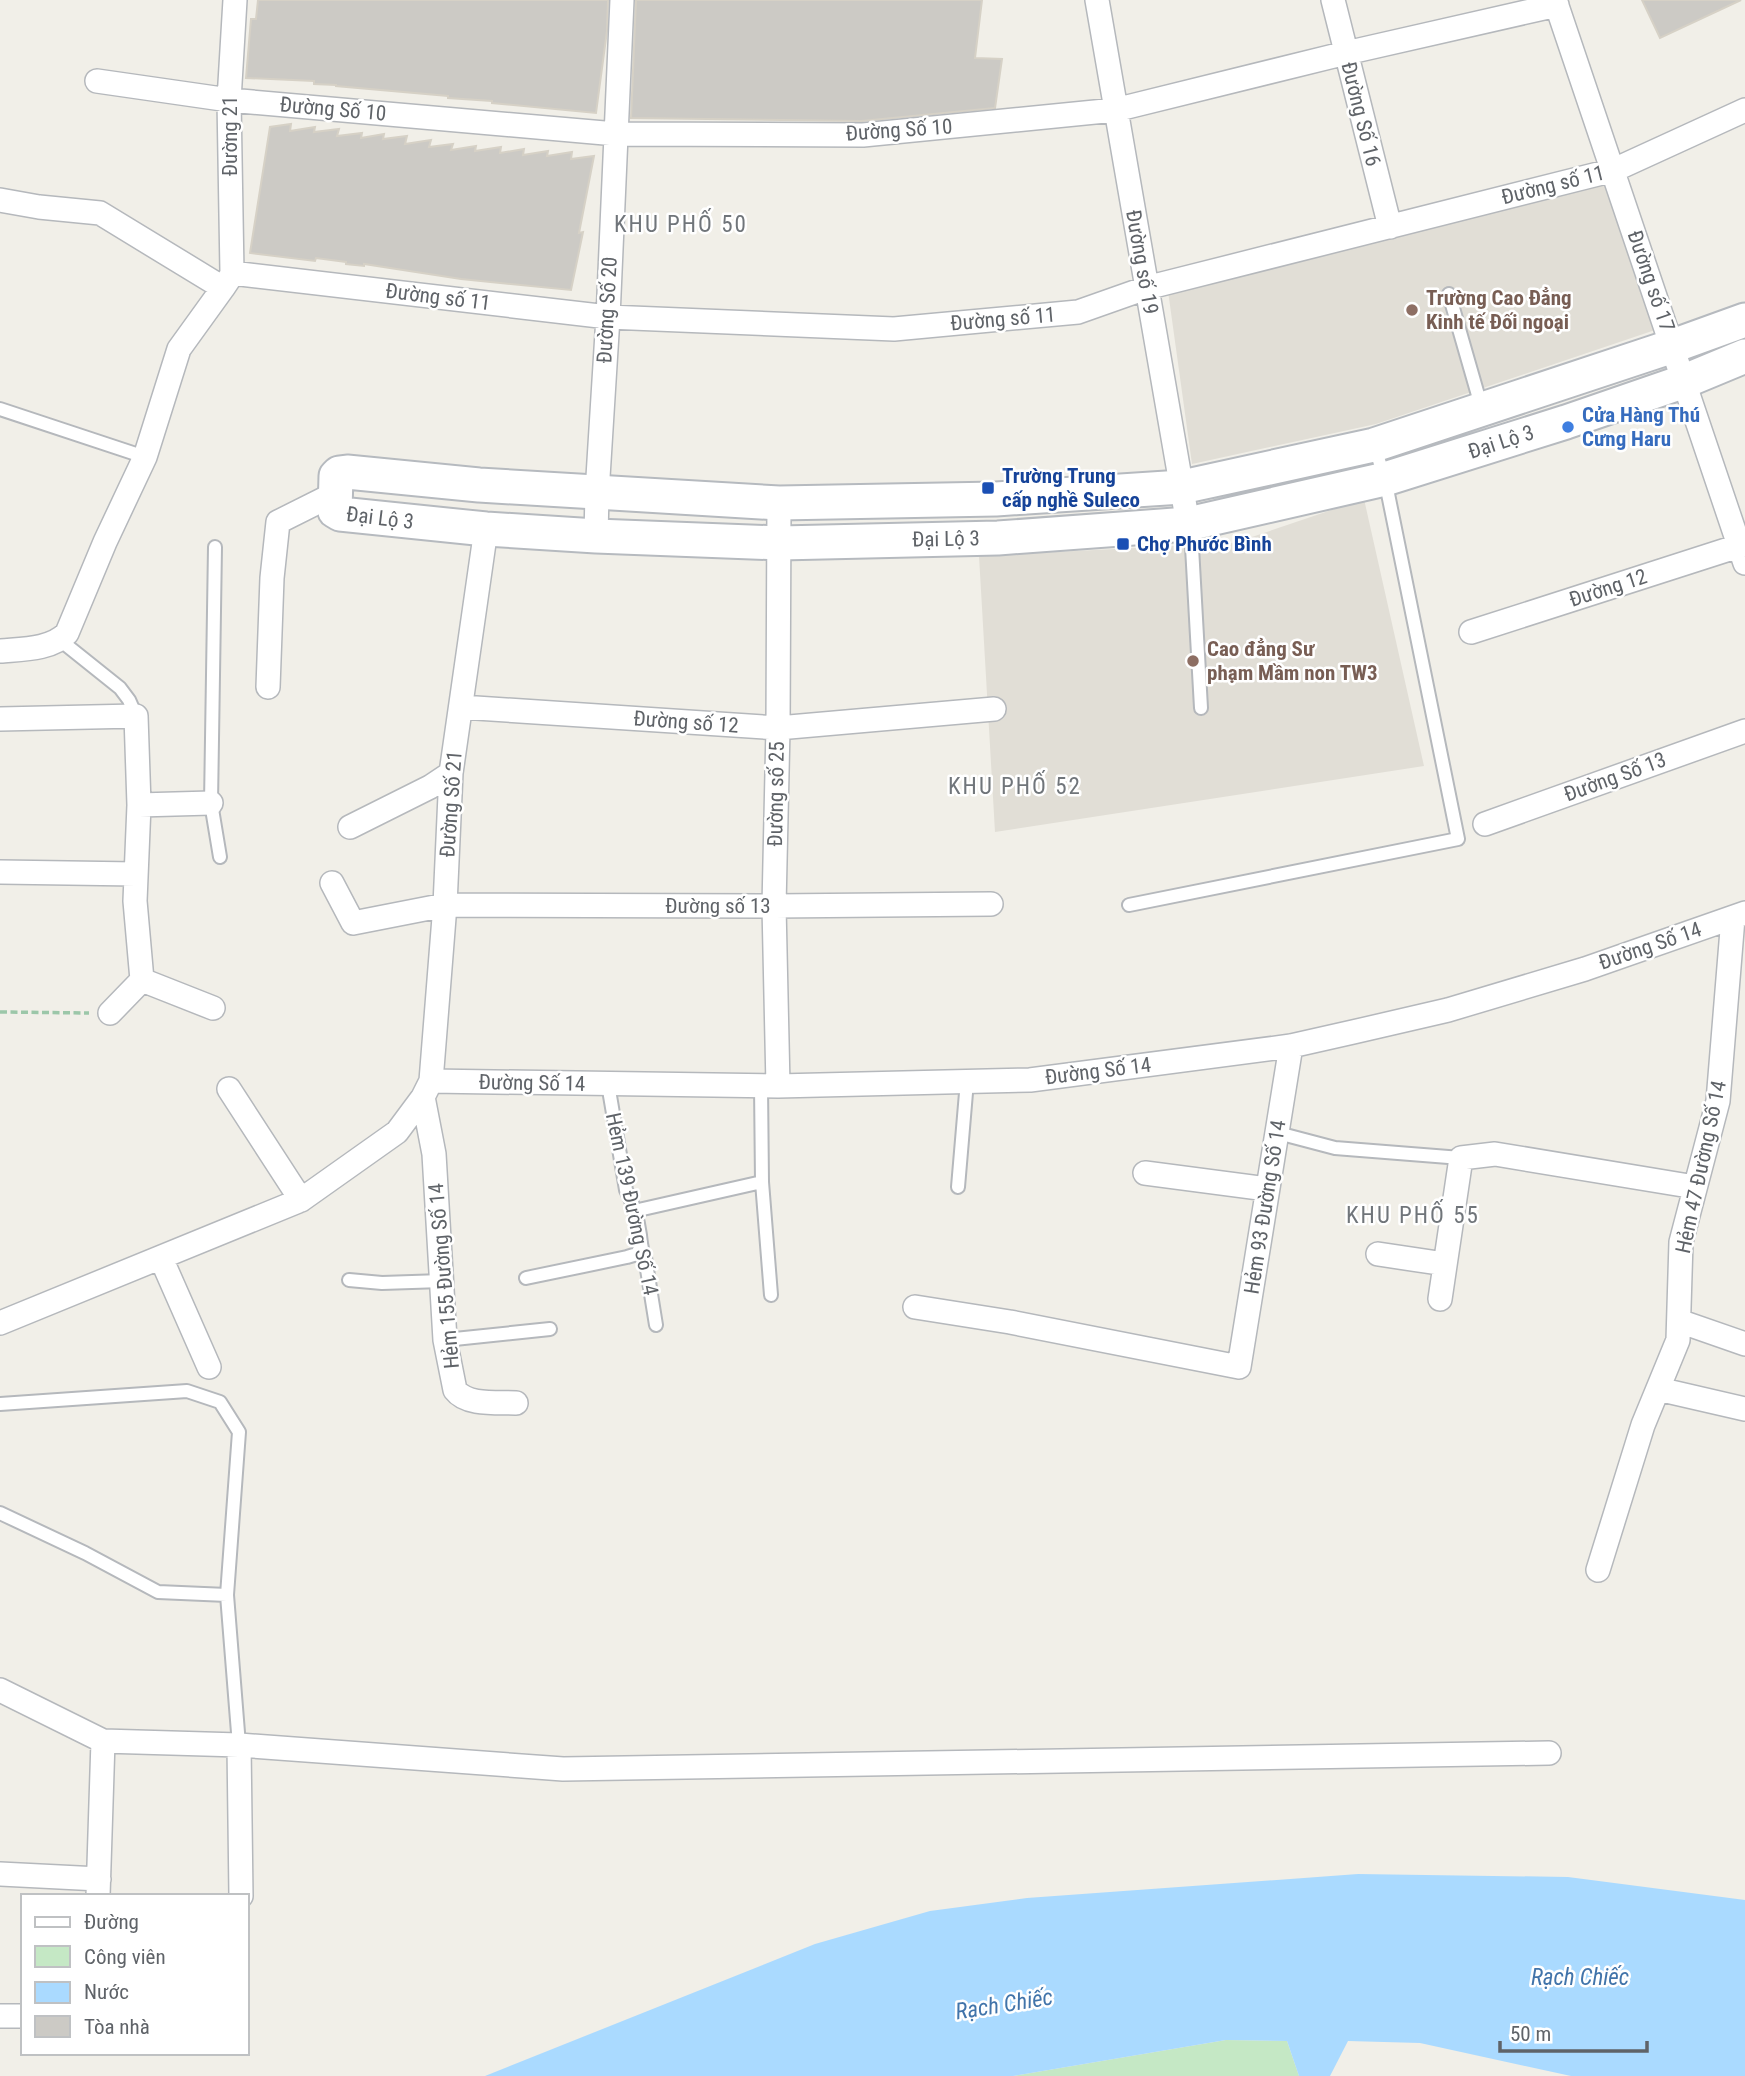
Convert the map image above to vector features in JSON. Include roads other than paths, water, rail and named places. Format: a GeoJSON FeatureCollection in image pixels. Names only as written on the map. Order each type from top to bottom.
{"type":"FeatureCollection","features":[{"type":"Feature","properties":{"kind":"street","name":"Đường 21"},"geometry":{"type":"LineString","coordinates":[[228,280],[229,100],[235,0]]}},
{"type":"Feature","properties":{"kind":"street","name":"Đường Số 20"},"geometry":{"type":"LineString","coordinates":[[596,536],[622,0]]}},
{"type":"Feature","properties":{"kind":"street","name":"Đường số 19"},"geometry":{"type":"LineString","coordinates":[[1097,0],[1188,524]]}},
{"type":"Feature","properties":{"kind":"street","name":"Đường Số 16"},"geometry":{"type":"LineString","coordinates":[[1333,0],[1390,227]]}},
{"type":"Feature","properties":{"kind":"street","name":"Đường Số 10"},"geometry":{"type":"LineString","coordinates":[[97,81],[229,100],[615,134],[863,135],[1115,110],[1556,2]]}},
{"type":"Feature","properties":{"kind":"street","name":"Đường số 17"},"geometry":{"type":"LineString","coordinates":[[1556,2],[1743,551]]}},
{"type":"Feature","properties":{"kind":"street","name":"Đường số 11"},"geometry":{"type":"LineString","coordinates":[[228,280],[608,317],[894,329],[1078,312],[1146,288],[1614,170],[1745,110]]}},
{"type":"Feature","properties":{"kind":"street"},"geometry":{"type":"LineString","coordinates":[[0,200],[100,213],[228,280],[180,349],[145,457],[105,542],[67,634],[61,640],[45,646],[0,651]]}},
{"type":"Feature","properties":{"kind":"street","name":"Đại Lộ 3"},"geometry":{"type":"LineString","coordinates":[[1745,320],[1374,445],[1182,487],[996,499],[779,503],[597,494],[339,472],[335,476],[335,511],[338,514],[486,529],[780,543],[998,538],[1188,524],[1385,479],[1566,422],[1685,381],[1745,356]]}},
{"type":"Feature","properties":{"kind":"street"},"geometry":{"type":"LineString","coordinates":[[268,687],[272,578],[278,522],[335,493]]}},
{"type":"Feature","properties":{"kind":"street","name":"Đường số 25"},"geometry":{"type":"LineString","coordinates":[[770,1086],[778,728],[779,503]]}},
{"type":"Feature","properties":{"kind":"street","name":"Đường Số 21"},"geometry":{"type":"LineString","coordinates":[[427,1089],[444,905],[451,773],[486,529]]}},
{"type":"Feature","properties":{"kind":"street","name":"Đường 12"},"geometry":{"type":"LineString","coordinates":[[1471,632],[1743,551]]}},
{"type":"Feature","properties":{"kind":"street","name":"Đường số 12"},"geometry":{"type":"LineString","coordinates":[[461,707],[778,728],[993,709]]}},
{"type":"Feature","properties":{"kind":"street"},"geometry":{"type":"LineString","coordinates":[[0,719],[136,716],[139,805],[135,901],[142,980],[110,1013]]}},
{"type":"Feature","properties":{"kind":"street","name":"Đường Số 13"},"geometry":{"type":"LineString","coordinates":[[1485,824],[1745,731]]}},
{"type":"Feature","properties":{"kind":"street"},"geometry":{"type":"LineString","coordinates":[[350,827],[430,787],[451,773]]}},
{"type":"Feature","properties":{"kind":"street"},"geometry":{"type":"LineString","coordinates":[[139,805],[211,803]]}},
{"type":"Feature","properties":{"kind":"street"},"geometry":{"type":"LineString","coordinates":[[0,872],[136,874]]}},
{"type":"Feature","properties":{"kind":"street","name":"Đường số 13"},"geometry":{"type":"LineString","coordinates":[[332,883],[353,923],[444,905],[991,904]]}},
{"type":"Feature","properties":{"kind":"street","name":"Đường Số 14"},"geometry":{"type":"LineString","coordinates":[[427,1089],[608,1084],[770,1086],[1030,1080],[1291,1046],[1448,1010],[1585,969],[1739,915]]}},
{"type":"Feature","properties":{"kind":"street","name":"Hẻm 47 Đường Số 14"},"geometry":{"type":"LineString","coordinates":[[1598,1570],[1643,1425],[1678,1340],[1681,1242],[1718,1101],[1739,915]]}},
{"type":"Feature","properties":{"kind":"street"},"geometry":{"type":"LineString","coordinates":[[142,980],[213,1009]]}},
{"type":"Feature","properties":{"kind":"street","name":"Hẻm 93 Đường Số 14"},"geometry":{"type":"LineString","coordinates":[[915,1307],[1010,1322],[1239,1367],[1291,1046]]}},
{"type":"Feature","properties":{"kind":"street"},"geometry":{"type":"LineString","coordinates":[[229,1089],[301,1200]]}},
{"type":"Feature","properties":{"kind":"street"},"geometry":{"type":"LineString","coordinates":[[0,1323],[301,1200],[397,1132],[427,1089]]}},
{"type":"Feature","properties":{"kind":"street","name":"Hẻm 155 Đường Số 14"},"geometry":{"type":"LineString","coordinates":[[427,1089],[434,1154],[445,1340],[455,1391],[469,1400],[516,1403]]}},
{"type":"Feature","properties":{"kind":"street"},"geometry":{"type":"LineString","coordinates":[[1440,1299],[1461,1158],[1494,1153],[1695,1187]]}},
{"type":"Feature","properties":{"kind":"street"},"geometry":{"type":"LineString","coordinates":[[1145,1173],[1267,1189]]}},
{"type":"Feature","properties":{"kind":"street"},"geometry":{"type":"LineString","coordinates":[[1378,1254],[1445,1264]]}},
{"type":"Feature","properties":{"kind":"street"},"geometry":{"type":"LineString","coordinates":[[161,1258],[209,1367]]}},
{"type":"Feature","properties":{"kind":"street"},"geometry":{"type":"LineString","coordinates":[[1679,1321],[1745,1344]]}},
{"type":"Feature","properties":{"kind":"street"},"geometry":{"type":"LineString","coordinates":[[1658,1389],[1745,1409]]}},
{"type":"Feature","properties":{"kind":"street"},"geometry":{"type":"LineString","coordinates":[[0,1690],[103,1741],[239,1745],[563,1769],[1549,1753]]}},
{"type":"Feature","properties":{"kind":"street"},"geometry":{"type":"LineString","coordinates":[[0,1874],[99,1887],[103,1741]]}},
{"type":"Feature","properties":{"kind":"street"},"geometry":{"type":"LineString","coordinates":[[239,1745],[242,1894]]}},
{"type":"Feature","properties":{"kind":"street"},"geometry":{"type":"LineString","coordinates":[[0,2016],[21,2016]]}},
{"type":"Feature","properties":{"kind":"lane"},"geometry":{"type":"LineString","coordinates":[[1449,294],[1482,409]]}},
{"type":"Feature","properties":{"kind":"lane"},"geometry":{"type":"LineString","coordinates":[[2,415],[145,457]]}},
{"type":"Feature","properties":{"kind":"lane"},"geometry":{"type":"LineString","coordinates":[[1129,905],[1458,839],[1385,479],[1374,445]]}},
{"type":"Feature","properties":{"kind":"lane"},"geometry":{"type":"LineString","coordinates":[[1188,524],[1192,547],[1201,708]]}},
{"type":"Feature","properties":{"kind":"lane"},"geometry":{"type":"LineString","coordinates":[[215,547],[211,803],[220,857]]}},
{"type":"Feature","properties":{"kind":"lane"},"geometry":{"type":"LineString","coordinates":[[61,640],[120,688],[130,700],[136,716]]}},
{"type":"Feature","properties":{"kind":"lane"},"geometry":{"type":"LineString","coordinates":[[958,1187],[967,1081]]}},
{"type":"Feature","properties":{"kind":"lane","name":"Hẻm 139 Đường Số 14"},"geometry":{"type":"LineString","coordinates":[[608,1084],[626,1190],[634,1210],[640,1248],[645,1257],[656,1325]]}},
{"type":"Feature","properties":{"kind":"lane"},"geometry":{"type":"LineString","coordinates":[[770,1086],[762,1182],[771,1295]]}},
{"type":"Feature","properties":{"kind":"lane"},"geometry":{"type":"LineString","coordinates":[[1278,1133],[1335,1148],[1461,1158]]}},
{"type":"Feature","properties":{"kind":"lane"},"geometry":{"type":"LineString","coordinates":[[634,1210],[762,1182]]}},
{"type":"Feature","properties":{"kind":"lane"},"geometry":{"type":"LineString","coordinates":[[526,1278],[627,1257],[637,1254],[640,1248]]}},
{"type":"Feature","properties":{"kind":"lane"},"geometry":{"type":"LineString","coordinates":[[349,1280],[382,1283],[442,1281]]}},
{"type":"Feature","properties":{"kind":"lane"},"geometry":{"type":"LineString","coordinates":[[445,1340],[550,1329]]}},
{"type":"Feature","properties":{"kind":"lane"},"geometry":{"type":"LineString","coordinates":[[0,1404],[187,1391],[220,1402],[239,1432],[227,1595],[239,1745]]}},
{"type":"Feature","properties":{"kind":"lane"},"geometry":{"type":"LineString","coordinates":[[0,1513],[159,1592],[227,1595]]}},
{"type":"Feature","properties":{"kind":"water","name":"Rạch Chiếc"},"geometry":{"type":"Polygon","coordinates":[[[1358,1874],[1568,1877],[1745,1900],[1745,2076],[1571,2076],[1420,2043],[1348,2041],[1330,2076],[1299,2076],[1287,2041],[1226,2040],[1013,2076],[485,2076],[815,1944],[930,1911],[1027,1898],[1358,1874]]]}},
{"type":"Feature","properties":{"kind":"place","name":"Trường Cao Đẳng Kinh tế Đối ngoại"},"geometry":{"type":"Point","coordinates":[1412,310]}},
{"type":"Feature","properties":{"kind":"place","name":"Cửa Hàng Thú Cưng Haru"},"geometry":{"type":"Point","coordinates":[1568,427]}},
{"type":"Feature","properties":{"kind":"place","name":"Trường Trung cấp nghề Suleco"},"geometry":{"type":"Point","coordinates":[988,488]}},
{"type":"Feature","properties":{"kind":"place","name":"Chợ Phước Bình"},"geometry":{"type":"Point","coordinates":[1123,544]}},
{"type":"Feature","properties":{"kind":"place","name":"Cao đẳng Sư phạm Mầm non TW3"},"geometry":{"type":"Point","coordinates":[1193,661]}},
{"type":"Feature","properties":{"kind":"district","name":"KHU PHỐ 50"},"geometry":{"type":"Point","coordinates":[681,224]}},
{"type":"Feature","properties":{"kind":"district","name":"KHU PHỐ 52"},"geometry":{"type":"Point","coordinates":[1015,786]}},
{"type":"Feature","properties":{"kind":"district","name":"KHU PHỐ 55"},"geometry":{"type":"Point","coordinates":[1413,1215]}}]}
